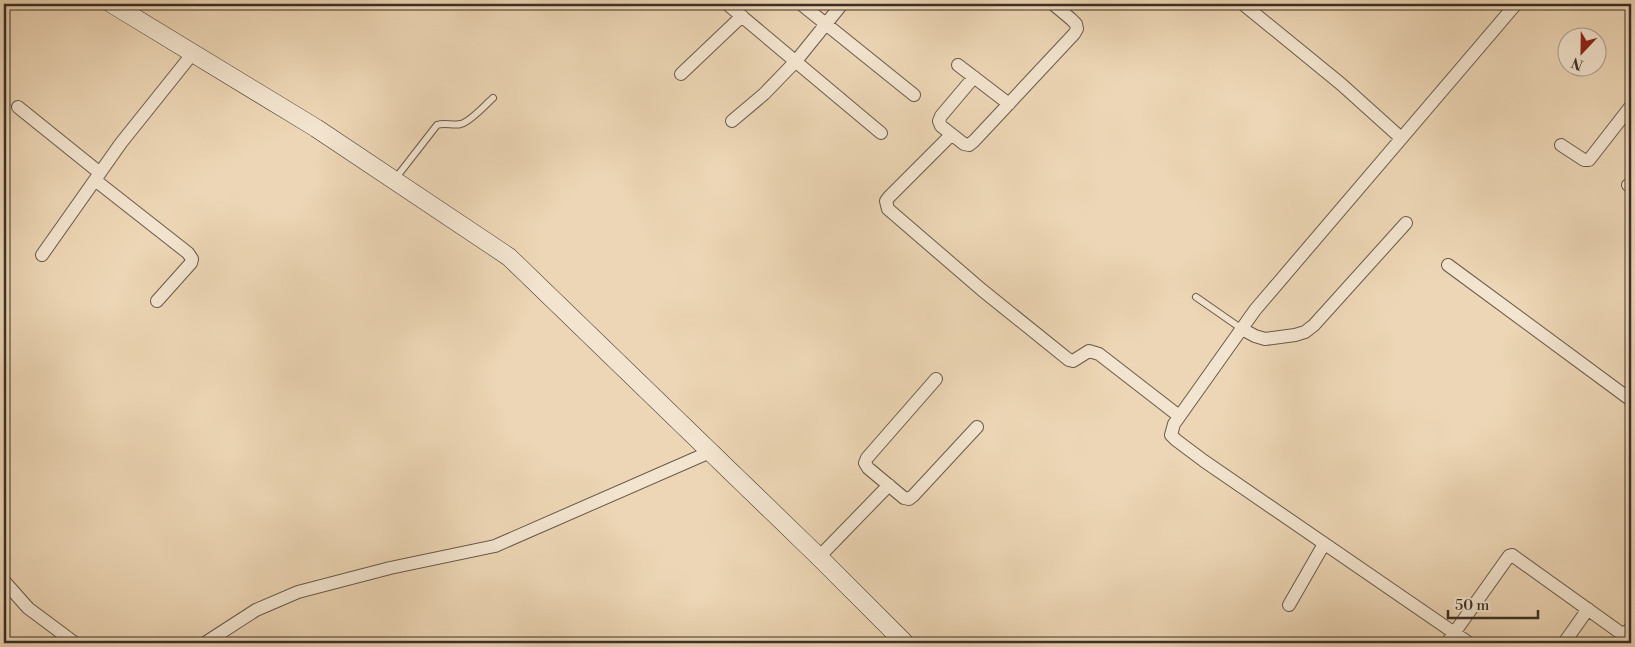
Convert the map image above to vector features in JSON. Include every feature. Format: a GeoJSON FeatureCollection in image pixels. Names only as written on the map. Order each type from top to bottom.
{"type":"FeatureCollection","features":[{"type":"Feature","properties":{"kind":"street"},"geometry":{"type":"LineString","coordinates":[[112,4],[316,128],[509,257],[820,557],[905,643]]}},
{"type":"Feature","properties":{"kind":"street"},"geometry":{"type":"LineString","coordinates":[[727,4],[881,133]]}},
{"type":"Feature","properties":{"kind":"street"},"geometry":{"type":"LineString","coordinates":[[801,4],[914,95]]}},
{"type":"Feature","properties":{"kind":"street"},"geometry":{"type":"LineString","coordinates":[[732,121],[764,94],[796,61],[842,4]]}},
{"type":"Feature","properties":{"kind":"street"},"geometry":{"type":"LineString","coordinates":[[974,77],[941,116],[939,121],[941,126],[951,135],[968,145],[1074,34],[1077,29],[1076,24],[1053,4]]}},
{"type":"Feature","properties":{"kind":"street"},"geometry":{"type":"LineString","coordinates":[[1243,4],[1341,84],[1401,138]]}},
{"type":"Feature","properties":{"kind":"street"},"geometry":{"type":"LineString","coordinates":[[1469,643],[1450,638],[1358,565],[1324,544],[1176,440],[1171,435],[1171,430],[1242,328],[1284,274],[1516,4]]}},
{"type":"Feature","properties":{"kind":"street"},"geometry":{"type":"LineString","coordinates":[[681,74],[742,16]]}},
{"type":"Feature","properties":{"kind":"street"},"geometry":{"type":"LineString","coordinates":[[42,255],[121,143],[193,54]]}},
{"type":"Feature","properties":{"kind":"street"},"geometry":{"type":"LineString","coordinates":[[958,65],[1009,104]]}},
{"type":"Feature","properties":{"kind":"street"},"geometry":{"type":"LineString","coordinates":[[1561,145],[1584,160],[1589,160],[1631,106]]}},
{"type":"Feature","properties":{"kind":"street"},"geometry":{"type":"LineString","coordinates":[[18,107],[188,253],[192,259],[191,263],[157,301]]}},
{"type":"Feature","properties":{"kind":"street"},"geometry":{"type":"LineString","coordinates":[[951,135],[889,197],[886,202],[888,209],[982,290],[1069,360],[1078,359],[1089,351],[1099,354],[1179,416]]}},
{"type":"Feature","properties":{"kind":"street"},"geometry":{"type":"LineString","coordinates":[[1242,328],[1255,336],[1265,338],[1305,332],[1314,325],[1406,223]]}},
{"type":"Feature","properties":{"kind":"street"},"geometry":{"type":"LineString","coordinates":[[1448,265],[1631,400]]}},
{"type":"Feature","properties":{"kind":"street"},"geometry":{"type":"LineString","coordinates":[[936,379],[868,458],[865,463],[868,468],[904,498],[908,498],[913,496],[977,427]]}},
{"type":"Feature","properties":{"kind":"street"},"geometry":{"type":"LineString","coordinates":[[205,643],[256,610],[298,592],[390,568],[494,546],[710,452]]}},
{"type":"Feature","properties":{"kind":"street"},"geometry":{"type":"LineString","coordinates":[[820,557],[889,485]]}},
{"type":"Feature","properties":{"kind":"street"},"geometry":{"type":"LineString","coordinates":[[1289,605],[1324,544]]}},
{"type":"Feature","properties":{"kind":"street"},"geometry":{"type":"LineString","coordinates":[[1450,638],[1509,556],[1512,556],[1618,631],[1623,633],[1631,628]]}},
{"type":"Feature","properties":{"kind":"street"},"geometry":{"type":"LineString","coordinates":[[4,581],[28,608],[75,643]]}},
{"type":"Feature","properties":{"kind":"street"},"geometry":{"type":"LineString","coordinates":[[1564,643],[1588,609]]}},
{"type":"Feature","properties":{"kind":"lane"},"geometry":{"type":"LineString","coordinates":[[394,180],[437,126],[443,123],[461,124],[493,98]]}},
{"type":"Feature","properties":{"kind":"lane"},"geometry":{"type":"LineString","coordinates":[[1196,297],[1242,328]]}}]}
